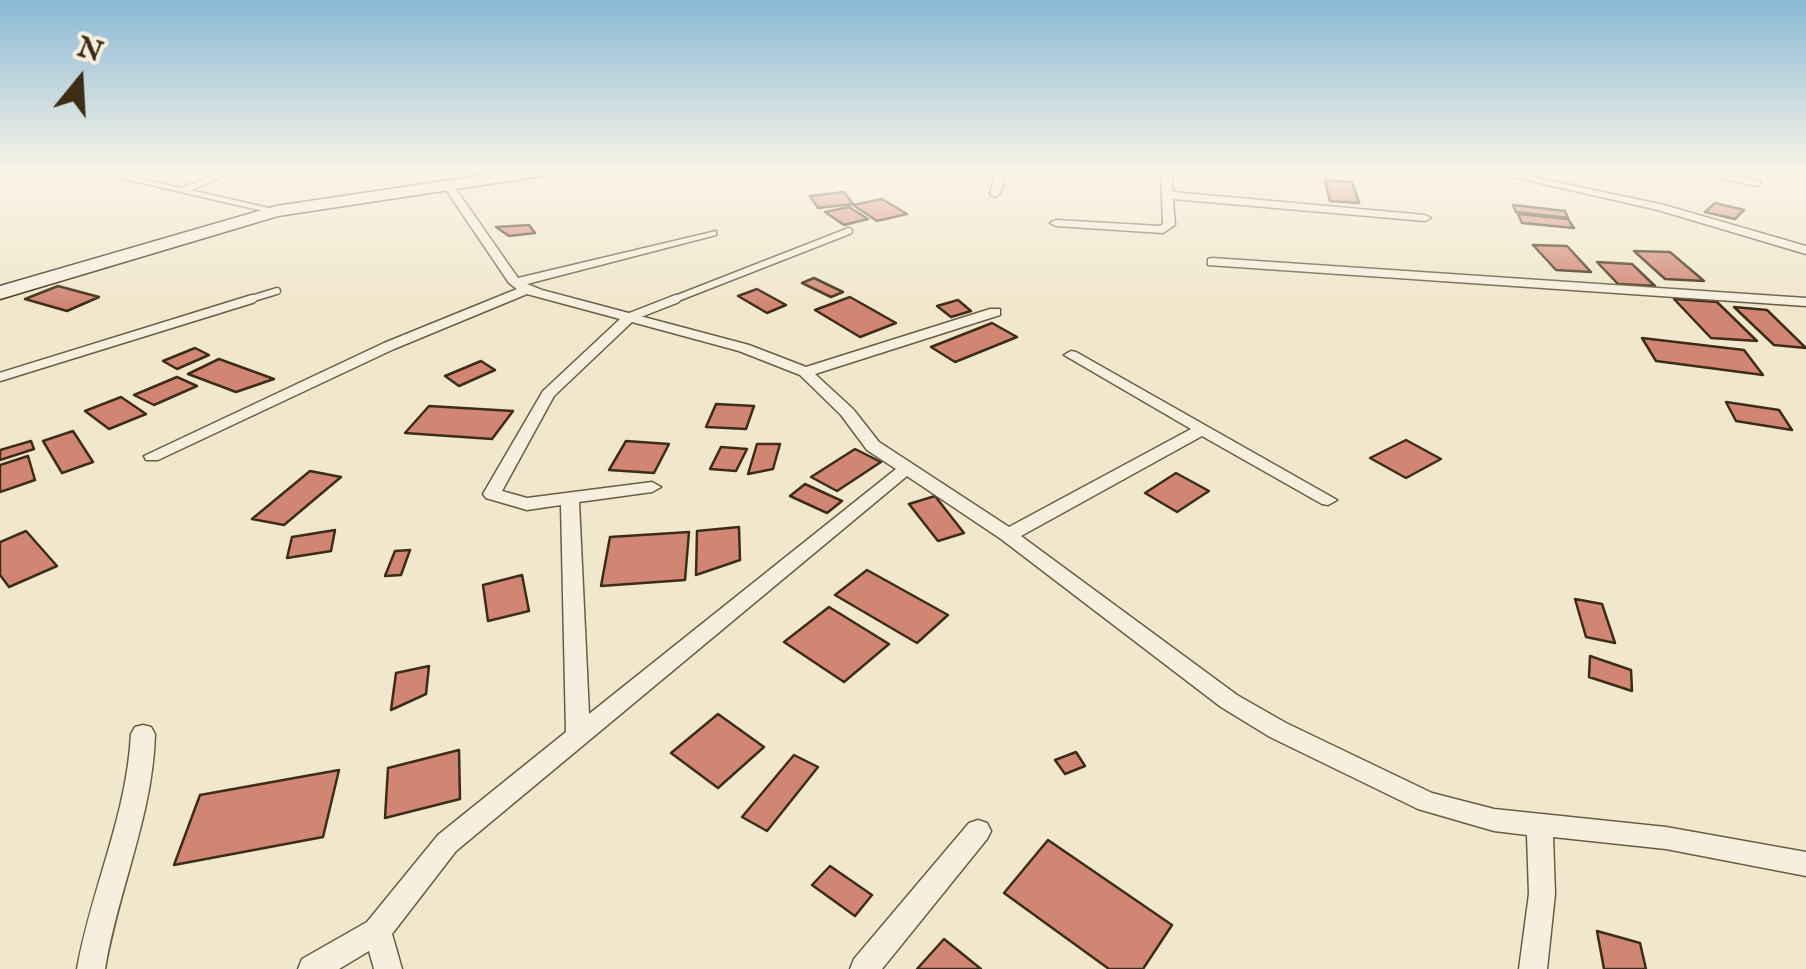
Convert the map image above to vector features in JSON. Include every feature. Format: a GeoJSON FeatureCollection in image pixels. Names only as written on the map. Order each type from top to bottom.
{"type":"FeatureCollection","features":[{"type":"Feature","properties":{"kind":"street"},"geometry":{"type":"LineString","coordinates":[[0,293],[262,215]]}},
{"type":"Feature","properties":{"kind":"street"},"geometry":{"type":"LineString","coordinates":[[469,215],[521,286],[744,348],[805,372],[847,412],[874,446],[1008,535],[1228,701],[1278,730],[1427,802],[1494,820],[1666,838],[1806,864]]}},
{"type":"Feature","properties":{"kind":"street"},"geometry":{"type":"LineString","coordinates":[[1056,224],[1163,230],[1169,226],[1169,215]]}},
{"type":"Feature","properties":{"kind":"street"},"geometry":{"type":"LineString","coordinates":[[1395,215],[1425,218]]}},
{"type":"Feature","properties":{"kind":"street"},"geometry":{"type":"LineString","coordinates":[[1688,215],[1806,250]]}},
{"type":"Feature","properties":{"kind":"street"},"geometry":{"type":"LineString","coordinates":[[152,456],[521,286],[712,233]]}},
{"type":"Feature","properties":{"kind":"street"},"geometry":{"type":"LineString","coordinates":[[1212,262],[1806,302]]}},
{"type":"Feature","properties":{"kind":"street"},"geometry":{"type":"LineString","coordinates":[[805,372],[995,312]]}},
{"type":"Feature","properties":{"kind":"street"},"geometry":{"type":"LineString","coordinates":[[630,317],[548,394],[492,494],[527,504],[652,488]]}},
{"type":"Feature","properties":{"kind":"street"},"geometry":{"type":"LineString","coordinates":[[1071,355],[1328,500]]}},
{"type":"Feature","properties":{"kind":"street"},"geometry":{"type":"LineString","coordinates":[[1008,535],[1202,429]]}},
{"type":"Feature","properties":{"kind":"street"},"geometry":{"type":"LineString","coordinates":[[312,969],[377,930],[447,843],[907,468]]}},
{"type":"Feature","properties":{"kind":"street"},"geometry":{"type":"LineString","coordinates":[[570,500],[578,735]]}},
{"type":"Feature","properties":{"kind":"street"},"geometry":{"type":"LineString","coordinates":[[91,969],[96,931],[142,767],[144,734]]}},
{"type":"Feature","properties":{"kind":"street"},"geometry":{"type":"LineString","coordinates":[[1534,969],[1542,894],[1540,826]]}},
{"type":"Feature","properties":{"kind":"street"},"geometry":{"type":"LineString","coordinates":[[864,969],[978,831]]}},
{"type":"Feature","properties":{"kind":"street"},"geometry":{"type":"LineString","coordinates":[[377,930],[388,969]]}},
{"type":"Feature","properties":{"kind":"lane"},"geometry":{"type":"LineString","coordinates":[[630,317],[849,231]]}},
{"type":"Feature","properties":{"kind":"lane"},"geometry":{"type":"LineString","coordinates":[[0,376],[277,291]]}},
{"type":"Feature","properties":{"kind":"building"},"geometry":{"type":"Polygon","coordinates":[[[830,215],[862,215],[868,219],[844,225],[830,215]]]}},
{"type":"Feature","properties":{"kind":"building"},"geometry":{"type":"Polygon","coordinates":[[[868,215],[902,215],[877,221],[868,215]]]}},
{"type":"Feature","properties":{"kind":"building"},"geometry":{"type":"Polygon","coordinates":[[[1519,215],[1530,215],[1568,219],[1574,228],[1522,223],[1519,215]]]}},
{"type":"Feature","properties":{"kind":"building"},"geometry":{"type":"Polygon","coordinates":[[[529,225],[535,233],[509,236],[496,227],[529,225]]]}},
{"type":"Feature","properties":{"kind":"building"},"geometry":{"type":"Polygon","coordinates":[[[1533,245],[1567,246],[1591,272],[1556,270],[1533,245]]]}},
{"type":"Feature","properties":{"kind":"building"},"geometry":{"type":"Polygon","coordinates":[[[1634,251],[1670,252],[1704,281],[1665,279],[1634,251]]]}},
{"type":"Feature","properties":{"kind":"building"},"geometry":{"type":"Polygon","coordinates":[[[1597,262],[1632,264],[1655,286],[1618,284],[1597,262]]]}},
{"type":"Feature","properties":{"kind":"building"},"geometry":{"type":"Polygon","coordinates":[[[814,278],[843,292],[831,297],[802,283],[814,278]]]}},
{"type":"Feature","properties":{"kind":"building"},"geometry":{"type":"Polygon","coordinates":[[[58,286],[99,297],[67,311],[25,299],[58,286]]]}},
{"type":"Feature","properties":{"kind":"building"},"geometry":{"type":"Polygon","coordinates":[[[757,289],[786,305],[767,313],[738,296],[757,289]]]}},
{"type":"Feature","properties":{"kind":"building"},"geometry":{"type":"Polygon","coordinates":[[[850,297],[896,323],[860,337],[815,310],[850,297]]]}},
{"type":"Feature","properties":{"kind":"building"},"geometry":{"type":"Polygon","coordinates":[[[1674,299],[1717,302],[1757,341],[1711,338],[1674,299]]]}},
{"type":"Feature","properties":{"kind":"building"},"geometry":{"type":"Polygon","coordinates":[[[958,300],[971,311],[951,317],[937,306],[958,300]]]}},
{"type":"Feature","properties":{"kind":"building"},"geometry":{"type":"Polygon","coordinates":[[[1734,307],[1767,310],[1806,348],[1774,345],[1734,307]]]}},
{"type":"Feature","properties":{"kind":"building"},"geometry":{"type":"Polygon","coordinates":[[[992,323],[1017,337],[955,362],[931,347],[992,323]]]}},
{"type":"Feature","properties":{"kind":"building"},"geometry":{"type":"Polygon","coordinates":[[[1642,338],[1744,350],[1763,375],[1656,361],[1642,338]]]}},
{"type":"Feature","properties":{"kind":"building"},"geometry":{"type":"Polygon","coordinates":[[[195,348],[209,355],[177,369],[163,361],[195,348]]]}},
{"type":"Feature","properties":{"kind":"building"},"geometry":{"type":"Polygon","coordinates":[[[219,359],[274,379],[236,392],[188,374],[219,359]]]}},
{"type":"Feature","properties":{"kind":"building"},"geometry":{"type":"Polygon","coordinates":[[[481,361],[495,370],[459,386],[445,376],[481,361]]]}},
{"type":"Feature","properties":{"kind":"building"},"geometry":{"type":"Polygon","coordinates":[[[177,377],[197,386],[154,405],[134,395],[177,377]]]}},
{"type":"Feature","properties":{"kind":"building"},"geometry":{"type":"Polygon","coordinates":[[[121,397],[146,414],[109,429],[85,411],[121,397]]]}},
{"type":"Feature","properties":{"kind":"building"},"geometry":{"type":"Polygon","coordinates":[[[1726,402],[1779,410],[1792,430],[1736,421],[1726,402]]]}},
{"type":"Feature","properties":{"kind":"building"},"geometry":{"type":"Polygon","coordinates":[[[716,404],[754,406],[746,429],[706,427],[716,404]]]}},
{"type":"Feature","properties":{"kind":"building"},"geometry":{"type":"Polygon","coordinates":[[[429,406],[513,411],[492,439],[405,433],[429,406]]]}},
{"type":"Feature","properties":{"kind":"building"},"geometry":{"type":"Polygon","coordinates":[[[73,431],[93,462],[62,473],[43,441],[73,431]]]}},
{"type":"Feature","properties":{"kind":"building"},"geometry":{"type":"Polygon","coordinates":[[[1406,440],[1441,459],[1406,478],[1370,458],[1406,440]]]}},
{"type":"Feature","properties":{"kind":"building"},"geometry":{"type":"Polygon","coordinates":[[[31,441],[34,449],[0,460],[0,450],[31,441]]]}},
{"type":"Feature","properties":{"kind":"building"},"geometry":{"type":"Polygon","coordinates":[[[626,441],[669,444],[654,473],[609,470],[626,441]]]}},
{"type":"Feature","properties":{"kind":"building"},"geometry":{"type":"Polygon","coordinates":[[[757,444],[780,444],[773,469],[748,474],[757,444]]]}},
{"type":"Feature","properties":{"kind":"building"},"geometry":{"type":"Polygon","coordinates":[[[721,447],[747,449],[736,471],[710,469],[721,447]]]}},
{"type":"Feature","properties":{"kind":"building"},"geometry":{"type":"Polygon","coordinates":[[[855,449],[881,462],[837,491],[811,477],[855,449]]]}},
{"type":"Feature","properties":{"kind":"building"},"geometry":{"type":"Polygon","coordinates":[[[28,456],[35,480],[0,492],[0,465],[28,456]]]}},
{"type":"Feature","properties":{"kind":"building"},"geometry":{"type":"Polygon","coordinates":[[[310,471],[341,477],[284,525],[252,519],[310,471]]]}},
{"type":"Feature","properties":{"kind":"building"},"geometry":{"type":"Polygon","coordinates":[[[1176,473],[1209,491],[1177,512],[1145,493],[1176,473]]]}},
{"type":"Feature","properties":{"kind":"building"},"geometry":{"type":"Polygon","coordinates":[[[805,484],[842,501],[827,513],[790,496],[805,484]]]}},
{"type":"Feature","properties":{"kind":"building"},"geometry":{"type":"Polygon","coordinates":[[[935,496],[964,533],[938,541],[909,504],[935,496]]]}},
{"type":"Feature","properties":{"kind":"building"},"geometry":{"type":"Polygon","coordinates":[[[739,527],[740,560],[696,575],[697,531],[739,527]]]}},
{"type":"Feature","properties":{"kind":"building"},"geometry":{"type":"Polygon","coordinates":[[[335,530],[331,551],[287,558],[292,537],[335,530]]]}},
{"type":"Feature","properties":{"kind":"building"},"geometry":{"type":"Polygon","coordinates":[[[26,531],[57,566],[9,587],[0,575],[0,542],[26,531]]]}},
{"type":"Feature","properties":{"kind":"building"},"geometry":{"type":"Polygon","coordinates":[[[689,532],[685,580],[601,586],[610,537],[689,532]]]}},
{"type":"Feature","properties":{"kind":"building"},"geometry":{"type":"Polygon","coordinates":[[[410,550],[401,575],[385,576],[395,551],[410,550]]]}},
{"type":"Feature","properties":{"kind":"building"},"geometry":{"type":"Polygon","coordinates":[[[867,570],[948,615],[917,643],[835,595],[867,570]]]}},
{"type":"Feature","properties":{"kind":"building"},"geometry":{"type":"Polygon","coordinates":[[[522,575],[529,611],[488,621],[483,585],[522,575]]]}},
{"type":"Feature","properties":{"kind":"building"},"geometry":{"type":"Polygon","coordinates":[[[1575,599],[1602,604],[1615,643],[1586,637],[1575,599]]]}},
{"type":"Feature","properties":{"kind":"building"},"geometry":{"type":"Polygon","coordinates":[[[829,607],[889,644],[844,682],[784,642],[829,607]]]}},
{"type":"Feature","properties":{"kind":"building"},"geometry":{"type":"Polygon","coordinates":[[[1590,656],[1631,670],[1632,691],[1589,677],[1590,656]]]}},
{"type":"Feature","properties":{"kind":"building"},"geometry":{"type":"Polygon","coordinates":[[[429,666],[426,694],[391,710],[396,673],[429,666]]]}},
{"type":"Feature","properties":{"kind":"building"},"geometry":{"type":"Polygon","coordinates":[[[718,714],[764,747],[718,788],[671,753],[718,714]]]}},
{"type":"Feature","properties":{"kind":"building"},"geometry":{"type":"Polygon","coordinates":[[[459,750],[460,799],[385,818],[388,768],[459,750]]]}},
{"type":"Feature","properties":{"kind":"building"},"geometry":{"type":"Polygon","coordinates":[[[1076,752],[1085,766],[1065,774],[1055,760],[1076,752]]]}},
{"type":"Feature","properties":{"kind":"building"},"geometry":{"type":"Polygon","coordinates":[[[794,755],[818,767],[767,831],[742,817],[794,755]]]}},
{"type":"Feature","properties":{"kind":"building"},"geometry":{"type":"Polygon","coordinates":[[[339,770],[323,837],[174,865],[200,795],[339,770]]]}},
{"type":"Feature","properties":{"kind":"building"},"geometry":{"type":"Polygon","coordinates":[[[1048,840],[1172,925],[1143,969],[1109,969],[1004,893],[1048,840]]]}},
{"type":"Feature","properties":{"kind":"building"},"geometry":{"type":"Polygon","coordinates":[[[830,866],[872,895],[855,916],[812,885],[830,866]]]}},
{"type":"Feature","properties":{"kind":"building"},"geometry":{"type":"Polygon","coordinates":[[[1597,931],[1640,943],[1646,969],[1604,969],[1597,931]]]}},
{"type":"Feature","properties":{"kind":"building"},"geometry":{"type":"Polygon","coordinates":[[[944,939],[981,969],[917,969],[944,939]]]}}]}
